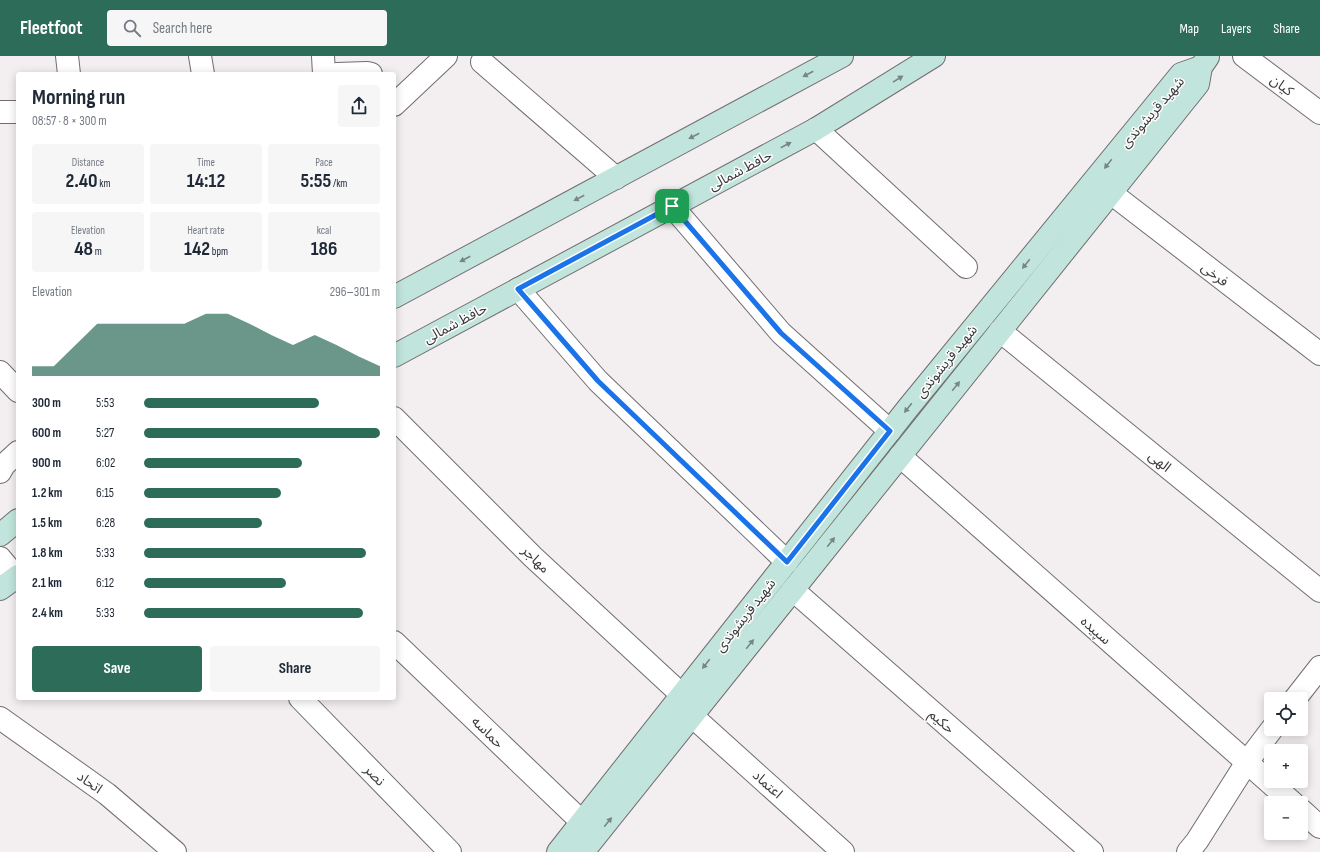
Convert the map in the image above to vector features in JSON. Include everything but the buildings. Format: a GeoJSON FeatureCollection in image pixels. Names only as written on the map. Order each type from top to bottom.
{"type":"FeatureCollection","features":[{"type":"Feature","properties":{"kind":"main road"},"geometry":{"type":"LineString","coordinates":[[396,296],[842,56]]}},
{"type":"Feature","properties":{"kind":"main road","name":"حافظ شمالی"},"geometry":{"type":"LineString","coordinates":[[396,355],[816,129],[934,56]]}},
{"type":"Feature","properties":{"kind":"main road","name":"شهید قریشوندی"},"geometry":{"type":"LineString","coordinates":[[590,850],[692,716],[1198,84],[1205,61]]}},
{"type":"Feature","properties":{"kind":"main road","name":"شهید قریشوندی"},"geometry":{"type":"LineString","coordinates":[[558,852],[890,431],[1181,74],[1205,61]]}},
{"type":"Feature","properties":{"kind":"main road"},"geometry":{"type":"LineString","coordinates":[[0,535],[16,522]]}},
{"type":"Feature","properties":{"kind":"street"},"geometry":{"type":"LineString","coordinates":[[68,56],[69,72]]}},
{"type":"Feature","properties":{"kind":"street"},"geometry":{"type":"LineString","coordinates":[[200,56],[203,72]]}},
{"type":"Feature","properties":{"kind":"street"},"geometry":{"type":"LineString","coordinates":[[323,56],[324,72]]}},
{"type":"Feature","properties":{"kind":"street"},"geometry":{"type":"LineString","coordinates":[[398,95],[446,56]]}},
{"type":"Feature","properties":{"kind":"street","name":"کیان"},"geometry":{"type":"LineString","coordinates":[[1244,56],[1320,114]]}},
{"type":"Feature","properties":{"kind":"street"},"geometry":{"type":"LineString","coordinates":[[482,62],[616,178]]}},
{"type":"Feature","properties":{"kind":"street"},"geometry":{"type":"LineString","coordinates":[[0,112],[16,112]]}},
{"type":"Feature","properties":{"kind":"street"},"geometry":{"type":"LineString","coordinates":[[816,129],[966,267]]}},
{"type":"Feature","properties":{"kind":"street","name":"فرخی"},"geometry":{"type":"LineString","coordinates":[[1110,193],[1320,354]]}},
{"type":"Feature","properties":{"kind":"street"},"geometry":{"type":"LineString","coordinates":[[672,206],[781,333],[890,431]]}},
{"type":"Feature","properties":{"kind":"street"},"geometry":{"type":"LineString","coordinates":[[518,289],[598,381],[787,562]]}},
{"type":"Feature","properties":{"kind":"street","name":"الهی"},"geometry":{"type":"LineString","coordinates":[[1000,331],[1320,591]]}},
{"type":"Feature","properties":{"kind":"street"},"geometry":{"type":"LineString","coordinates":[[0,372],[16,389]]}},
{"type":"Feature","properties":{"kind":"street","name":"مهاجر"},"geometry":{"type":"LineString","coordinates":[[396,420],[533,557],[682,695]]}},
{"type":"Feature","properties":{"kind":"street"},"geometry":{"type":"LineString","coordinates":[[0,472],[4,464],[16,454]]}},
{"type":"Feature","properties":{"kind":"street","name":"سپیده"},"geometry":{"type":"LineString","coordinates":[[900,456],[1285,796]]}},
{"type":"Feature","properties":{"kind":"street"},"geometry":{"type":"LineString","coordinates":[[0,558],[11,581]]}},
{"type":"Feature","properties":{"kind":"street","name":"حکیم"},"geometry":{"type":"LineString","coordinates":[[793,590],[1092,852]]}},
{"type":"Feature","properties":{"kind":"street","name":"حماسه"},"geometry":{"type":"LineString","coordinates":[[396,644],[582,822]]}},
{"type":"Feature","properties":{"kind":"street"},"geometry":{"type":"LineString","coordinates":[[1300,692],[1320,667]]}},
{"type":"Feature","properties":{"kind":"street","name":"نصر"},"geometry":{"type":"LineString","coordinates":[[302,700],[450,852]]}},
{"type":"Feature","properties":{"kind":"street","name":"اعتماد"},"geometry":{"type":"LineString","coordinates":[[692,716],[843,852]]}},
{"type":"Feature","properties":{"kind":"street","name":"اتحاد"},"geometry":{"type":"LineString","coordinates":[[0,718],[106,794],[175,852]]}},
{"type":"Feature","properties":{"kind":"street"},"geometry":{"type":"LineString","coordinates":[[1198,848],[1247,762],[1267,736]]}},
{"type":"Feature","properties":{"kind":"street"},"geometry":{"type":"LineString","coordinates":[[1308,816],[1320,827]]}},
{"type":"Feature","properties":{"kind":"route"},"geometry":{"type":"LineString","coordinates":[[672,206],[781,333],[890,431],[787,562],[598,381],[518,289],[672,206]]}}]}
